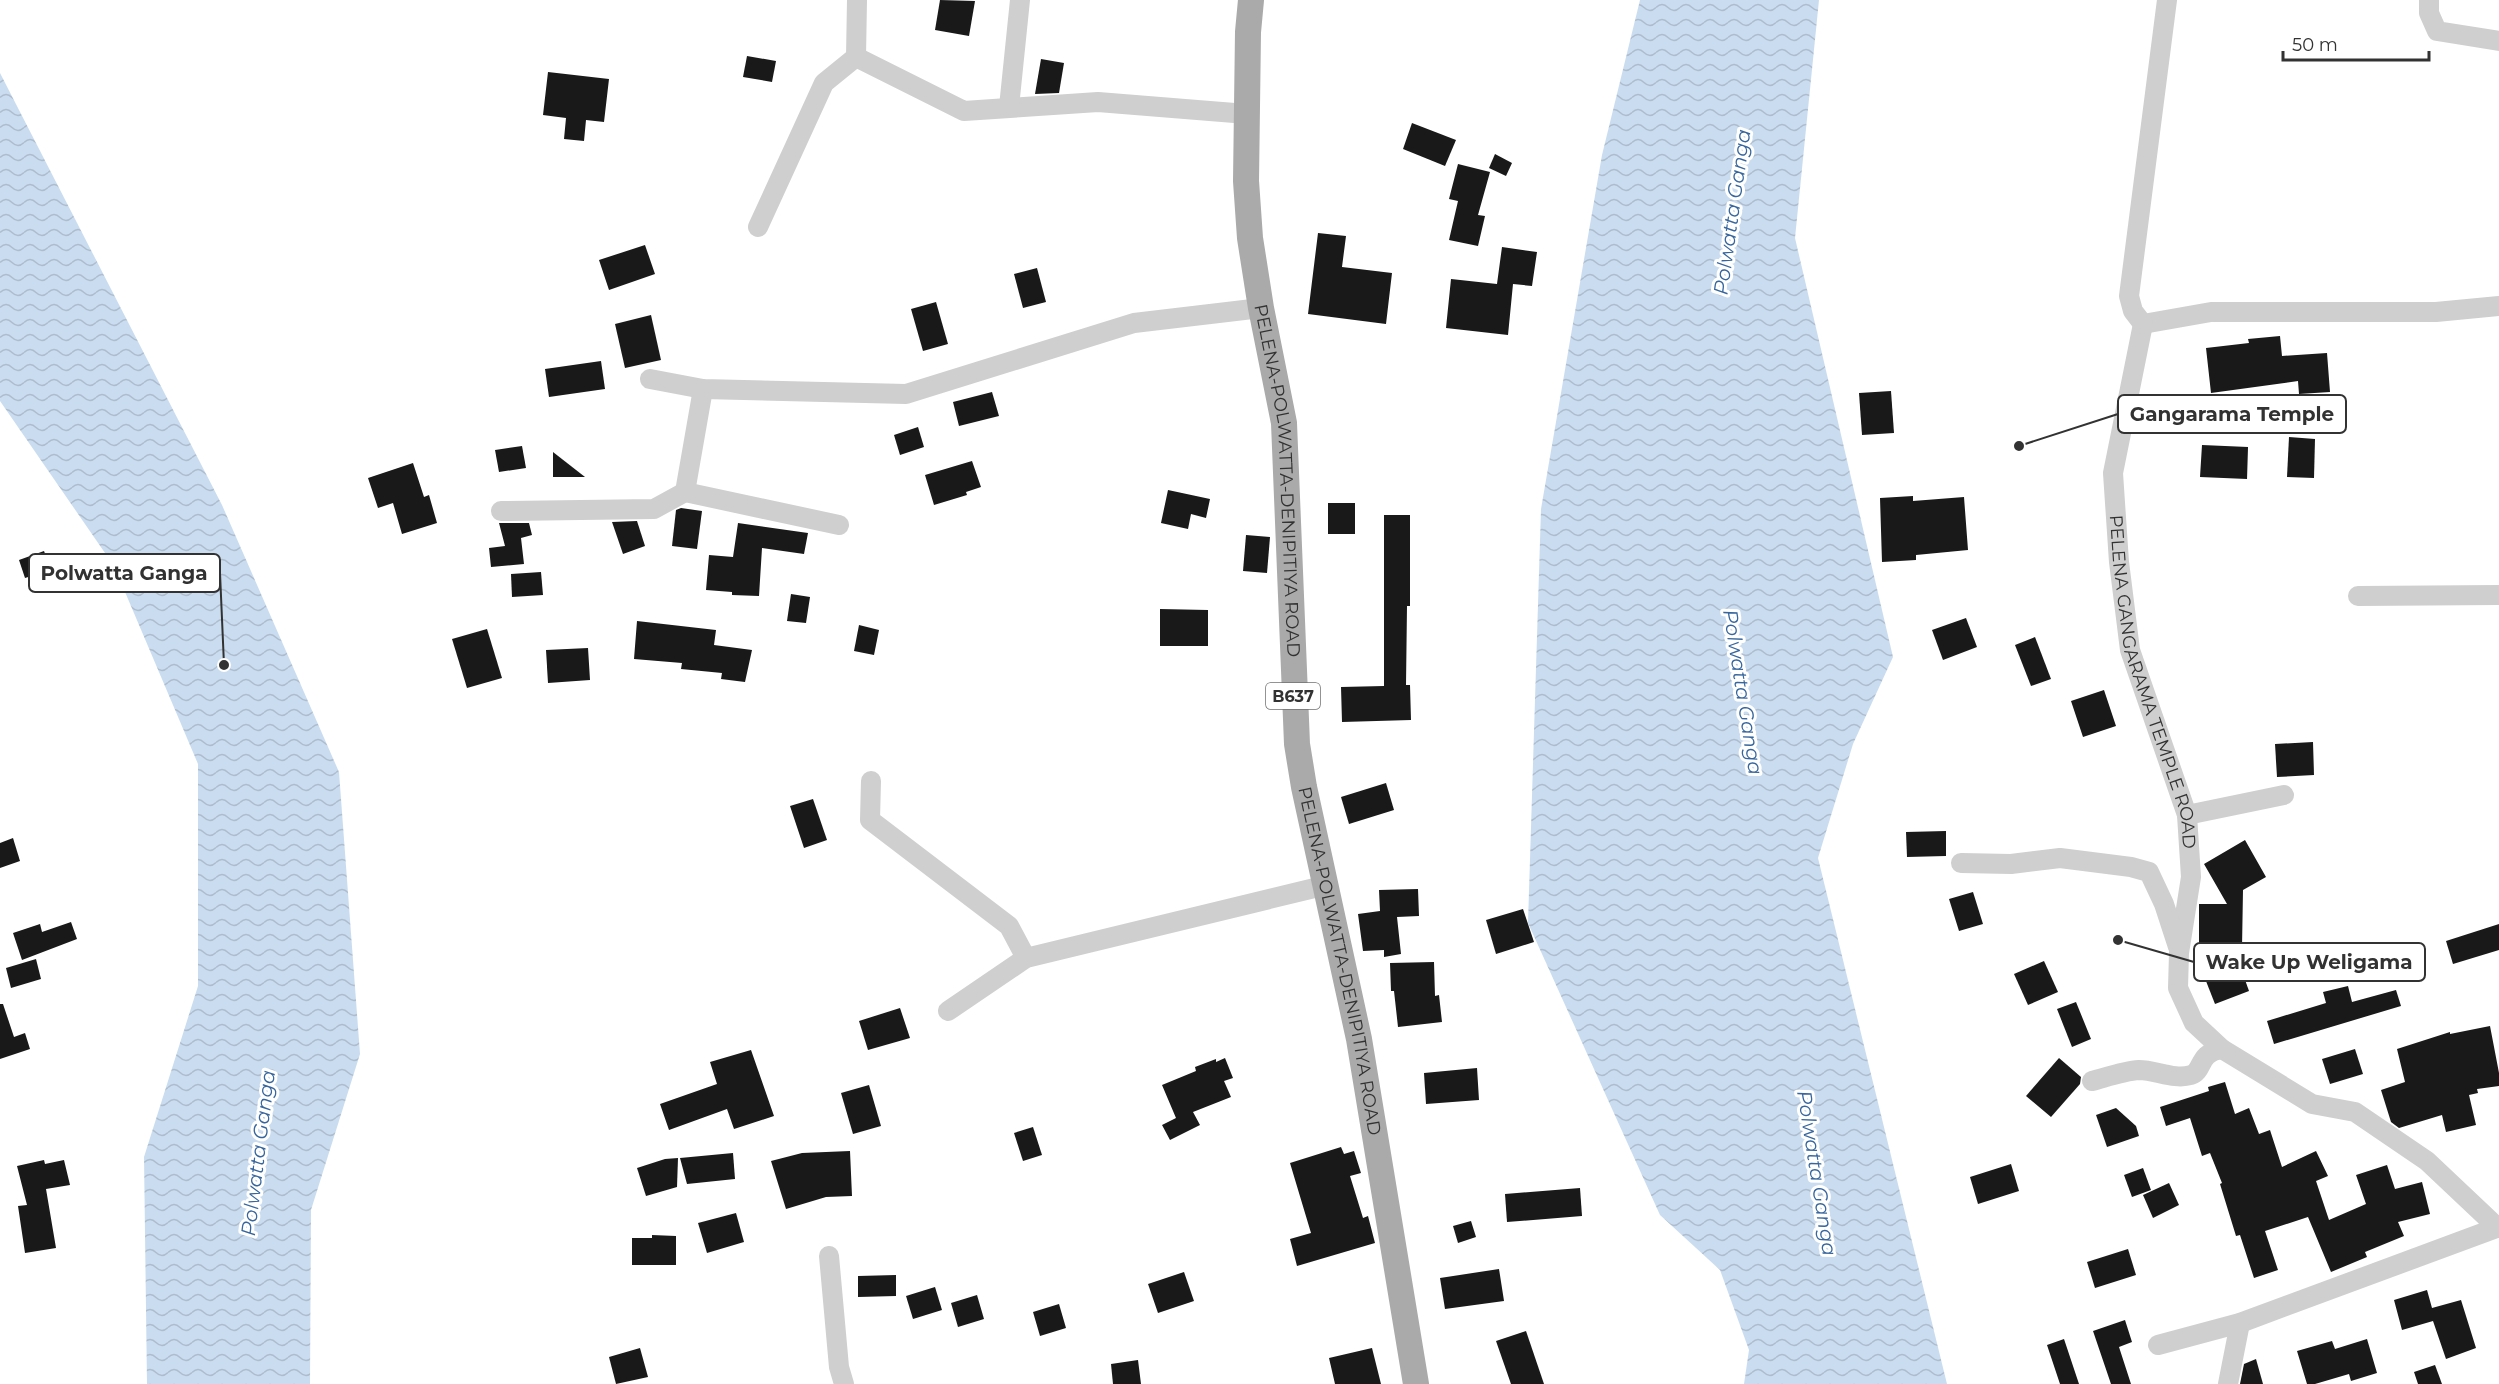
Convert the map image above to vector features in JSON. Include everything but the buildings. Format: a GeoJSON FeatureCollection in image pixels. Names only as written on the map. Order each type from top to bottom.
{"type":"FeatureCollection","features":[{"type":"Feature","properties":{"kind":"main road","name":"PELENA-POLWATTA-DENIPITIYA ROAD"},"geometry":{"type":"LineString","coordinates":[[1251,0],[1248,32],[1246,181],[1249,227],[1261,308],[1284,423],[1297,744],[1304,787],[1359,1040],[1416,1384]]}},
{"type":"Feature","properties":{"kind":"street"},"geometry":{"type":"LineString","coordinates":[[856,0],[856,57]]}},
{"type":"Feature","properties":{"kind":"street"},"geometry":{"type":"LineString","coordinates":[[1009,107],[1020,0]]}},
{"type":"Feature","properties":{"kind":"street"},"geometry":{"type":"LineString","coordinates":[[2167,0],[2129,296],[2133,311],[2143,324],[2211,312],[2436,312],[2499,306]]}},
{"type":"Feature","properties":{"kind":"street"},"geometry":{"type":"LineString","coordinates":[[2429,0],[2429,12],[2437,31],[2499,41]]}},
{"type":"Feature","properties":{"kind":"street"},"geometry":{"type":"LineString","coordinates":[[856,57],[964,111],[1098,102],[1247,114]]}},
{"type":"Feature","properties":{"kind":"street"},"geometry":{"type":"LineString","coordinates":[[758,227],[824,83],[856,57]]}},
{"type":"Feature","properties":{"kind":"street"},"geometry":{"type":"LineString","coordinates":[[650,379],[703,389],[906,394],[1134,323],[1261,308]]}},
{"type":"Feature","properties":{"kind":"street","name":"PELENA GANGARAMA TEMPLE ROAD"},"geometry":{"type":"LineString","coordinates":[[2143,324],[2113,473],[2119,562],[2130,650],[2187,815],[2191,877],[2179,953],[2178,988],[2194,1023],[2222,1049],[2312,1104],[2355,1112],[2427,1161],[2498,1227]]}},
{"type":"Feature","properties":{"kind":"street"},"geometry":{"type":"LineString","coordinates":[[685,492],[703,389]]}},
{"type":"Feature","properties":{"kind":"street"},"geometry":{"type":"LineString","coordinates":[[501,511],[654,509],[685,492],[839,525]]}},
{"type":"Feature","properties":{"kind":"street"},"geometry":{"type":"LineString","coordinates":[[2358,596],[2499,595]]}},
{"type":"Feature","properties":{"kind":"street"},"geometry":{"type":"LineString","coordinates":[[871,781],[870,820],[1008,926],[1026,958]]}},
{"type":"Feature","properties":{"kind":"street"},"geometry":{"type":"LineString","coordinates":[[2187,815],[2284,795]]}},
{"type":"Feature","properties":{"kind":"street"},"geometry":{"type":"LineString","coordinates":[[1962,863],[2011,864],[2060,858],[2131,867],[2149,872],[2164,904],[2179,953]]}},
{"type":"Feature","properties":{"kind":"street"},"geometry":{"type":"LineString","coordinates":[[948,1011],[1026,958],[1327,885]]}},
{"type":"Feature","properties":{"kind":"street"},"geometry":{"type":"LineString","coordinates":[[2092,1081],[2139,1070],[2180,1076],[2193,1074],[2198,1071],[2203,1058],[2212,1051],[2222,1049]]}},
{"type":"Feature","properties":{"kind":"street"},"geometry":{"type":"LineString","coordinates":[[2158,1345],[2240,1323],[2498,1227]]}},
{"type":"Feature","properties":{"kind":"street"},"geometry":{"type":"LineString","coordinates":[[829,1256],[839,1367],[844,1384]]}},
{"type":"Feature","properties":{"kind":"street"},"geometry":{"type":"LineString","coordinates":[[2228,1384],[2240,1323]]}},
{"type":"Feature","properties":{"kind":"water","name":"Polwatta Ganga"},"geometry":{"type":"Polygon","coordinates":[[[1640,0],[1819,0],[1795,238],[1893,657],[1853,744],[1818,858],[1947,1384],[1744,1384],[1749,1350],[1720,1270],[1660,1215],[1528,923],[1541,509],[1602,155],[1640,0]]]}},
{"type":"Feature","properties":{"kind":"water","name":"Polwatta Ganga"},"geometry":{"type":"Polygon","coordinates":[[[0,73],[222,505],[339,772],[360,1054],[311,1210],[310,1384],[147,1384],[144,1157],[198,986],[198,764],[114,566],[0,401],[0,73]]]}},
{"type":"Feature","properties":{"kind":"place","name":"Gangarama Temple"},"geometry":{"type":"Point","coordinates":[2019,446]}},
{"type":"Feature","properties":{"kind":"place","name":"Polwatta Ganga"},"geometry":{"type":"Point","coordinates":[224,665]}},
{"type":"Feature","properties":{"kind":"place","name":"Wake Up Weligama"},"geometry":{"type":"Point","coordinates":[2118,940]}}]}
